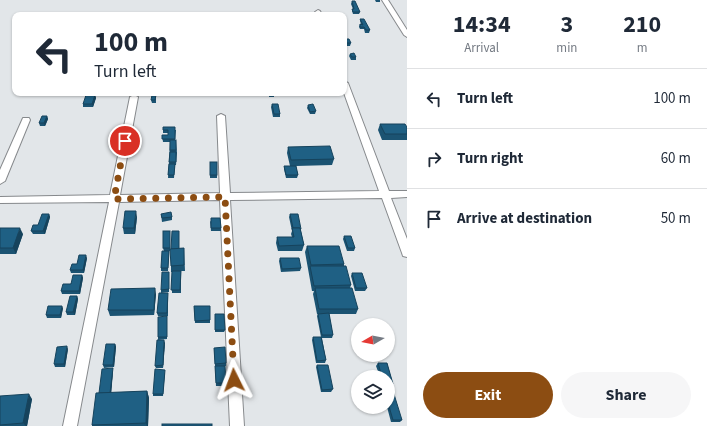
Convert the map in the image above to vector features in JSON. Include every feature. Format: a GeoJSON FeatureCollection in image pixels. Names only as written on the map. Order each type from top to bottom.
{"type":"FeatureCollection","features":[{"type":"Feature","properties":{"kind":"street"},"geometry":{"type":"LineString","coordinates":[[385,0],[407,35]]}},
{"type":"Feature","properties":{"kind":"street"},"geometry":{"type":"LineString","coordinates":[[347,91],[384,195],[407,253]]}},
{"type":"Feature","properties":{"kind":"street"},"geometry":{"type":"LineString","coordinates":[[70,426],[134,98]]}},
{"type":"Feature","properties":{"kind":"street"},"geometry":{"type":"LineString","coordinates":[[221,116],[236,426]]}},
{"type":"Feature","properties":{"kind":"street"},"geometry":{"type":"LineString","coordinates":[[0,181],[26,120]]}},
{"type":"Feature","properties":{"kind":"street"},"geometry":{"type":"LineString","coordinates":[[0,200],[407,194]]}},
{"type":"Feature","properties":{"kind":"building"},"geometry":{"type":"Polygon","coordinates":[[[352,1],[355,1],[360,12],[353,12],[352,9],[354,9],[352,1]]]}},
{"type":"Feature","properties":{"kind":"building"},"geometry":{"type":"Polygon","coordinates":[[[360,19],[364,19],[370,30],[360,27],[360,24],[363,25],[360,19]]]}},
{"type":"Feature","properties":{"kind":"building"},"geometry":{"type":"Polygon","coordinates":[[[347,39],[349,39],[351,43],[347,43],[347,39]]]}},
{"type":"Feature","properties":{"kind":"building"},"geometry":{"type":"Polygon","coordinates":[[[354,53],[356,57],[352,57],[350,54],[354,53]]]}},
{"type":"Feature","properties":{"kind":"building"},"geometry":{"type":"Polygon","coordinates":[[[86,96],[95,96],[92,104],[83,104],[86,96]]]}},
{"type":"Feature","properties":{"kind":"building"},"geometry":{"type":"Polygon","coordinates":[[[152,96],[156,96],[155,100],[151,100],[152,96]]]}},
{"type":"Feature","properties":{"kind":"building"},"geometry":{"type":"Polygon","coordinates":[[[272,104],[278,104],[280,114],[274,114],[272,104]]]}},
{"type":"Feature","properties":{"kind":"building"},"geometry":{"type":"Polygon","coordinates":[[[313,104],[316,111],[310,112],[308,105],[313,104]]]}},
{"type":"Feature","properties":{"kind":"building"},"geometry":{"type":"Polygon","coordinates":[[[42,116],[47,116],[44,123],[39,123],[42,116]]]}},
{"type":"Feature","properties":{"kind":"building"},"geometry":{"type":"Polygon","coordinates":[[[380,124],[405,124],[407,127],[407,134],[385,134],[380,124]]]}},
{"type":"Feature","properties":{"kind":"building"},"geometry":{"type":"Polygon","coordinates":[[[163,127],[175,127],[175,139],[162,139],[162,135],[168,135],[168,130],[163,130],[163,127]]]}},
{"type":"Feature","properties":{"kind":"building"},"geometry":{"type":"Polygon","coordinates":[[[170,140],[176,140],[176,150],[170,150],[170,140]]]}},
{"type":"Feature","properties":{"kind":"building"},"geometry":{"type":"Polygon","coordinates":[[[330,146],[334,159],[291,160],[288,147],[330,146]]]}},
{"type":"Feature","properties":{"kind":"building"},"geometry":{"type":"Polygon","coordinates":[[[170,152],[176,152],[176,162],[169,162],[170,152]]]}},
{"type":"Feature","properties":{"kind":"building"},"geometry":{"type":"Polygon","coordinates":[[[210,162],[217,162],[217,175],[210,175],[210,162]]]}},
{"type":"Feature","properties":{"kind":"building"},"geometry":{"type":"Polygon","coordinates":[[[169,164],[175,164],[174,175],[168,175],[169,164]]]}},
{"type":"Feature","properties":{"kind":"building"},"geometry":{"type":"Polygon","coordinates":[[[284,166],[296,166],[298,175],[286,175],[284,166]]]}},
{"type":"Feature","properties":{"kind":"building"},"geometry":{"type":"Polygon","coordinates":[[[125,211],[136,211],[134,228],[123,228],[125,211]]]}},
{"type":"Feature","properties":{"kind":"building"},"geometry":{"type":"Polygon","coordinates":[[[171,212],[172,217],[162,218],[161,214],[171,212]]]}},
{"type":"Feature","properties":{"kind":"building"},"geometry":{"type":"Polygon","coordinates":[[[42,214],[49,214],[43,231],[31,231],[33,225],[38,225],[42,214]]]}},
{"type":"Feature","properties":{"kind":"building"},"geometry":{"type":"Polygon","coordinates":[[[290,214],[298,214],[301,229],[293,228],[290,214]]]}},
{"type":"Feature","properties":{"kind":"building"},"geometry":{"type":"Polygon","coordinates":[[[211,218],[220,218],[221,228],[211,228],[211,218]]]}},
{"type":"Feature","properties":{"kind":"building"},"geometry":{"type":"Polygon","coordinates":[[[0,228],[20,228],[13,248],[0,248],[0,228]]]}},
{"type":"Feature","properties":{"kind":"building"},"geometry":{"type":"Polygon","coordinates":[[[292,228],[300,228],[304,245],[279,246],[277,237],[294,237],[292,228]]]}},
{"type":"Feature","properties":{"kind":"building"},"geometry":{"type":"Polygon","coordinates":[[[163,231],[170,231],[170,248],[163,248],[163,231]]]}},
{"type":"Feature","properties":{"kind":"building"},"geometry":{"type":"Polygon","coordinates":[[[172,231],[179,231],[179,249],[171,249],[172,231]]]}},
{"type":"Feature","properties":{"kind":"building"},"geometry":{"type":"Polygon","coordinates":[[[344,236],[351,236],[355,248],[348,248],[344,236]]]}},
{"type":"Feature","properties":{"kind":"building"},"geometry":{"type":"Polygon","coordinates":[[[307,246],[339,246],[344,264],[311,265],[307,246]]]}},
{"type":"Feature","properties":{"kind":"building"},"geometry":{"type":"Polygon","coordinates":[[[184,248],[184,265],[171,266],[170,249],[184,248]]]}},
{"type":"Feature","properties":{"kind":"building"},"geometry":{"type":"Polygon","coordinates":[[[162,251],[169,251],[168,268],[161,268],[162,251]]]}},
{"type":"Feature","properties":{"kind":"building"},"geometry":{"type":"Polygon","coordinates":[[[79,255],[86,255],[83,270],[70,270],[72,264],[77,264],[79,255]]]}},
{"type":"Feature","properties":{"kind":"building"},"geometry":{"type":"Polygon","coordinates":[[[280,258],[299,258],[301,268],[282,269],[280,258]]]}},
{"type":"Feature","properties":{"kind":"building"},"geometry":{"type":"Polygon","coordinates":[[[310,266],[346,266],[351,285],[314,286],[310,266]]]}},
{"type":"Feature","properties":{"kind":"building"},"geometry":{"type":"Polygon","coordinates":[[[172,271],[181,271],[180,290],[171,290],[172,271]]]}},
{"type":"Feature","properties":{"kind":"building"},"geometry":{"type":"Polygon","coordinates":[[[162,272],[169,272],[169,289],[161,290],[162,272]]]}},
{"type":"Feature","properties":{"kind":"building"},"geometry":{"type":"Polygon","coordinates":[[[352,273],[362,273],[367,288],[356,288],[352,273]]]}},
{"type":"Feature","properties":{"kind":"building"},"geometry":{"type":"Polygon","coordinates":[[[73,275],[82,275],[79,291],[61,291],[63,284],[71,284],[73,275]]]}},
{"type":"Feature","properties":{"kind":"building"},"geometry":{"type":"Polygon","coordinates":[[[155,288],[154,310],[108,310],[111,289],[155,288]]]}},
{"type":"Feature","properties":{"kind":"building"},"geometry":{"type":"Polygon","coordinates":[[[315,288],[352,288],[358,309],[319,309],[315,288]]]}},
{"type":"Feature","properties":{"kind":"building"},"geometry":{"type":"Polygon","coordinates":[[[159,293],[168,293],[167,313],[157,313],[159,293]]]}},
{"type":"Feature","properties":{"kind":"building"},"geometry":{"type":"Polygon","coordinates":[[[70,296],[77,296],[73,312],[66,312],[70,296]]]}},
{"type":"Feature","properties":{"kind":"building"},"geometry":{"type":"Polygon","coordinates":[[[48,306],[62,306],[60,315],[46,315],[48,306]]]}},
{"type":"Feature","properties":{"kind":"building"},"geometry":{"type":"Polygon","coordinates":[[[194,306],[210,306],[210,320],[195,321],[194,306]]]}},
{"type":"Feature","properties":{"kind":"building"},"geometry":{"type":"Polygon","coordinates":[[[329,313],[333,335],[322,335],[318,314],[329,313]]]}},
{"type":"Feature","properties":{"kind":"building"},"geometry":{"type":"Polygon","coordinates":[[[215,314],[224,314],[225,330],[215,330],[215,314]]]}},
{"type":"Feature","properties":{"kind":"building"},"geometry":{"type":"Polygon","coordinates":[[[167,316],[167,337],[158,337],[158,317],[167,316]]]}},
{"type":"Feature","properties":{"kind":"building"},"geometry":{"type":"Polygon","coordinates":[[[313,337],[321,337],[326,360],[317,361],[313,337]]]}},
{"type":"Feature","properties":{"kind":"building"},"geometry":{"type":"Polygon","coordinates":[[[157,340],[164,340],[163,365],[155,366],[157,340]]]}},
{"type":"Feature","properties":{"kind":"building"},"geometry":{"type":"Polygon","coordinates":[[[106,344],[115,344],[113,365],[103,365],[106,344]]]}},
{"type":"Feature","properties":{"kind":"building"},"geometry":{"type":"Polygon","coordinates":[[[67,346],[64,364],[54,364],[57,347],[67,346]]]}},
{"type":"Feature","properties":{"kind":"building"},"geometry":{"type":"Polygon","coordinates":[[[225,347],[226,363],[215,364],[214,348],[225,347]]]}},
{"type":"Feature","properties":{"kind":"building"},"geometry":{"type":"Polygon","coordinates":[[[378,363],[387,363],[389,370],[380,370],[378,363]]]}},
{"type":"Feature","properties":{"kind":"building"},"geometry":{"type":"Polygon","coordinates":[[[317,365],[328,365],[333,389],[322,390],[317,365]]]}},
{"type":"Feature","properties":{"kind":"building"},"geometry":{"type":"Polygon","coordinates":[[[215,366],[225,366],[226,383],[216,383],[215,366]]]}},
{"type":"Feature","properties":{"kind":"building"},"geometry":{"type":"Polygon","coordinates":[[[113,368],[110,393],[99,393],[102,369],[113,368]]]}},
{"type":"Feature","properties":{"kind":"building"},"geometry":{"type":"Polygon","coordinates":[[[155,369],[165,370],[163,394],[153,394],[155,369]]]}},
{"type":"Feature","properties":{"kind":"building"},"geometry":{"type":"Polygon","coordinates":[[[147,391],[146,423],[92,425],[96,393],[147,391]]]}},
{"type":"Feature","properties":{"kind":"building"},"geometry":{"type":"Polygon","coordinates":[[[29,394],[23,423],[0,425],[0,396],[29,394]]]}},
{"type":"Feature","properties":{"kind":"building"},"geometry":{"type":"Polygon","coordinates":[[[395,397],[402,420],[393,420],[391,414],[395,414],[395,397]]]}},
{"type":"Feature","properties":{"kind":"building"},"geometry":{"type":"Polygon","coordinates":[[[162,424],[212,424],[212,426],[162,426],[162,424]]]}},
{"type":"Feature","properties":{"kind":"route"},"geometry":{"type":"LineString","coordinates":[[125,141],[114,199],[225,197],[234,380]]}}]}
